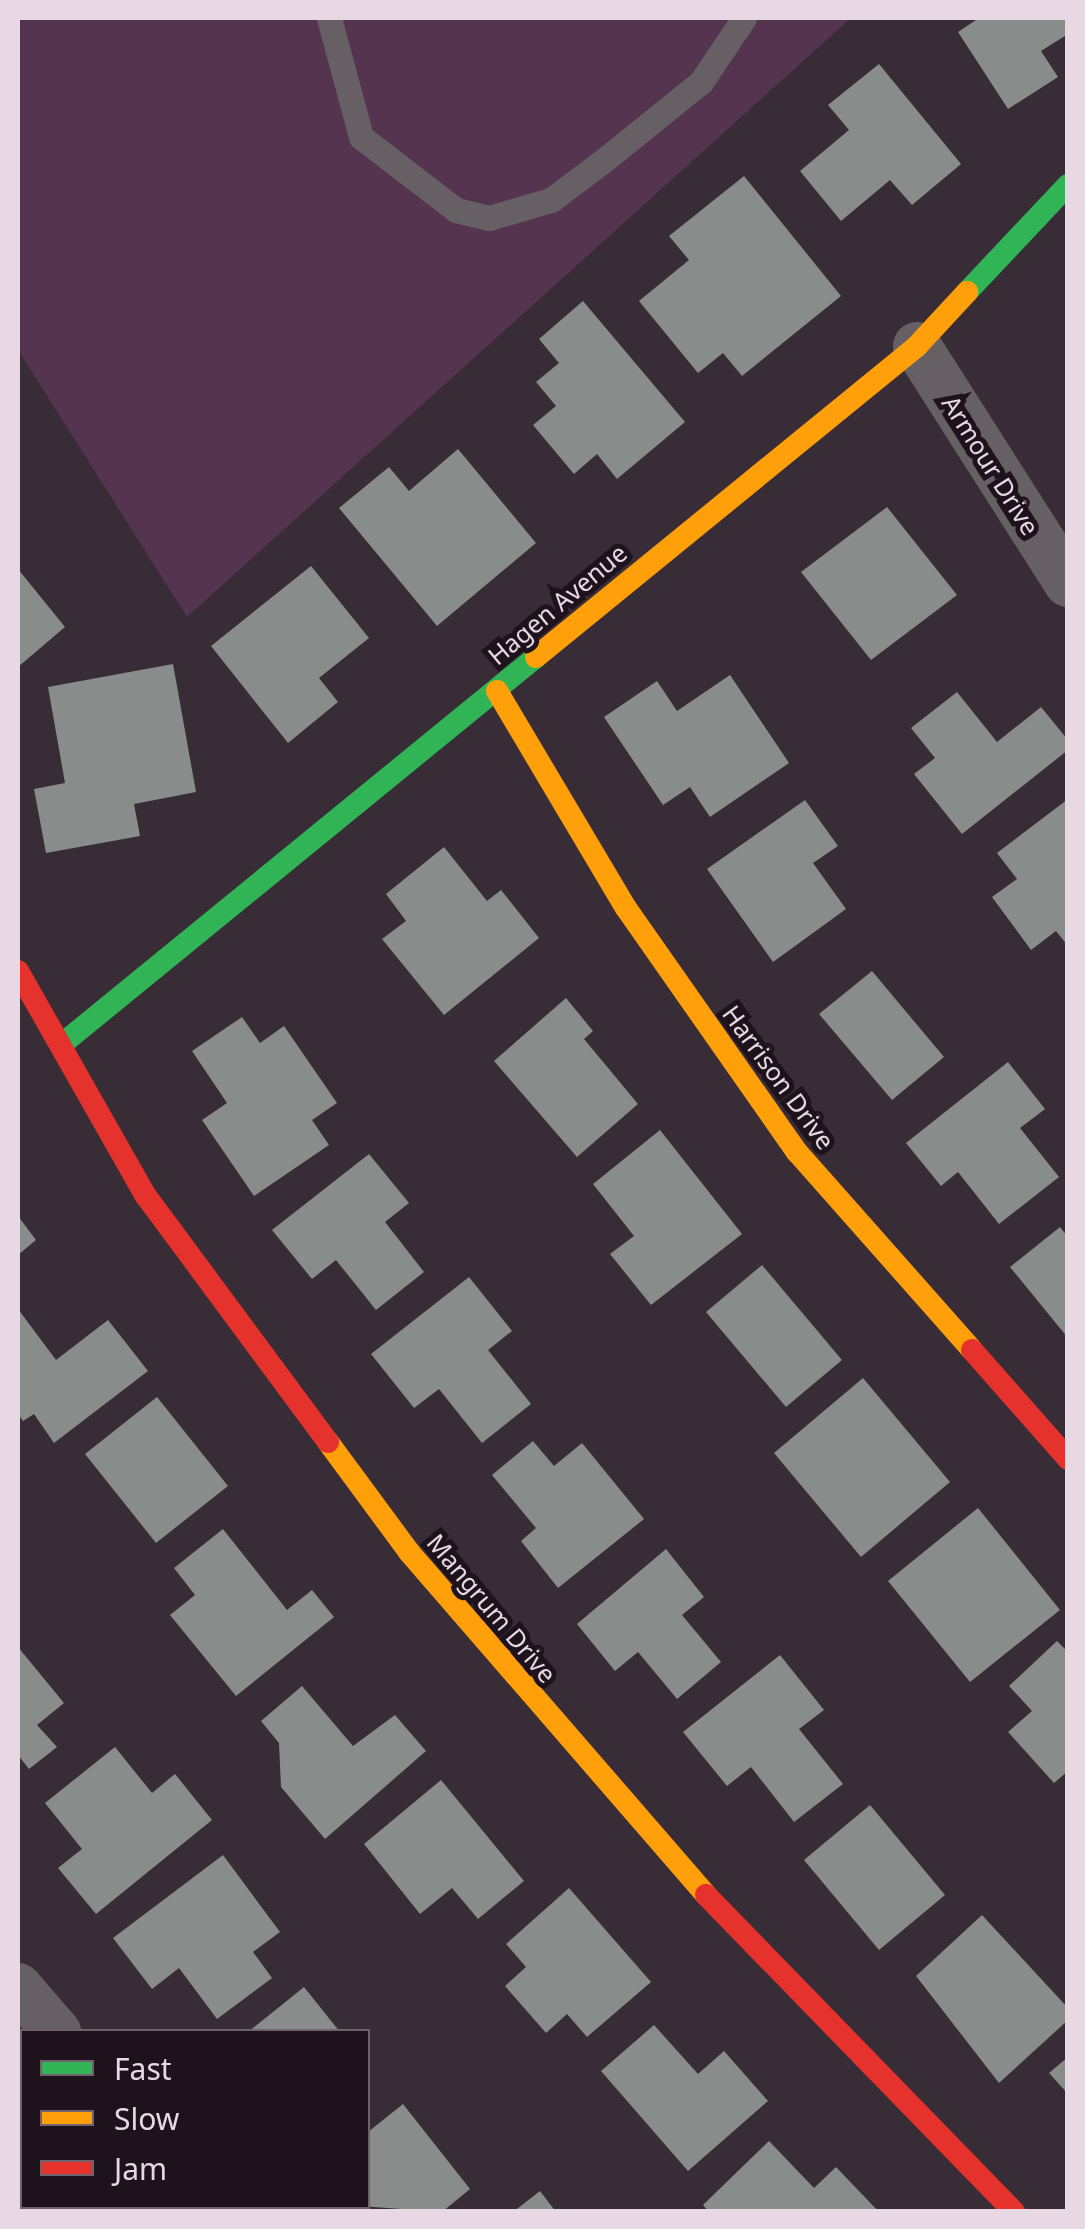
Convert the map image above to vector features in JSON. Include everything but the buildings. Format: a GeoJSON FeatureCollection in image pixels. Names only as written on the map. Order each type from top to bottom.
{"type":"FeatureCollection","features":[{"type":"Feature","properties":{"kind":"street","name":"Hagen Avenue"},"geometry":{"type":"LineString","coordinates":[[62,1044],[917,346],[1068,185]]}},
{"type":"Feature","properties":{"kind":"street","name":"Armour Drive"},"geometry":{"type":"LineString","coordinates":[[917,346],[1068,583]]}},
{"type":"Feature","properties":{"kind":"street","name":"Harrison Drive"},"geometry":{"type":"LineString","coordinates":[[497,691],[626,908],[797,1152],[1068,1460]]}},
{"type":"Feature","properties":{"kind":"street","name":"Mangrum Drive"},"geometry":{"type":"LineString","coordinates":[[18,971],[146,1196],[409,1552],[642,1829],[1014,2212]]}},
{"type":"Feature","properties":{"kind":"street"},"geometry":{"type":"LineString","coordinates":[[18,1987],[54,2029]]}},
{"type":"Feature","properties":{"kind":"lane"},"geometry":{"type":"LineString","coordinates":[[328,18],[361,137],[446,204],[489,218],[551,200],[603,161],[701,82],[744,18]]}},
{"type":"Feature","properties":{"kind":"shaded area"},"geometry":{"type":"Polygon","coordinates":[[[18,18],[851,18],[187,617],[18,350],[18,18]]]}},
{"type":"Feature","properties":{"kind":"traffic: fast"},"geometry":{"type":"LineString","coordinates":[[967,292],[1068,185]]}},
{"type":"Feature","properties":{"kind":"traffic: fast"},"geometry":{"type":"LineString","coordinates":[[62,1044],[536,657]]}},
{"type":"Feature","properties":{"kind":"traffic: slow"},"geometry":{"type":"LineString","coordinates":[[536,657],[917,346],[967,292]]}},
{"type":"Feature","properties":{"kind":"traffic: slow"},"geometry":{"type":"LineString","coordinates":[[497,691],[626,908],[797,1152],[972,1350]]}},
{"type":"Feature","properties":{"kind":"traffic: slow"},"geometry":{"type":"LineString","coordinates":[[328,1442],[409,1552],[706,1895]]}},
{"type":"Feature","properties":{"kind":"traffic: jam"},"geometry":{"type":"LineString","coordinates":[[18,971],[146,1196],[328,1442]]}},
{"type":"Feature","properties":{"kind":"traffic: jam"},"geometry":{"type":"LineString","coordinates":[[972,1350],[1068,1459]]}},
{"type":"Feature","properties":{"kind":"traffic: jam"},"geometry":{"type":"LineString","coordinates":[[706,1895],[1014,2212]]}}]}
